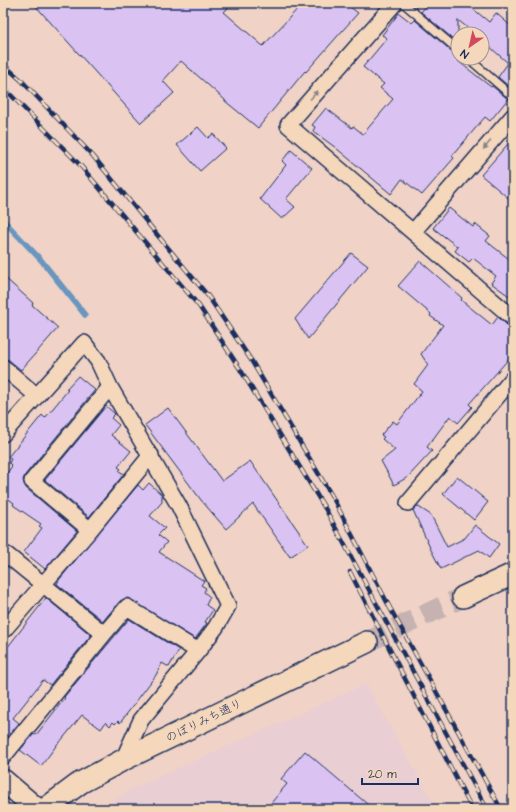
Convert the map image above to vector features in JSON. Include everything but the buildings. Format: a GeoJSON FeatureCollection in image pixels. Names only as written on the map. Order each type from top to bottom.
{"type":"FeatureCollection","features":[{"type":"Feature","properties":{"kind":"street"},"geometry":{"type":"LineString","coordinates":[[394,3],[288,125],[513,318]]}},
{"type":"Feature","properties":{"kind":"street"},"geometry":{"type":"LineString","coordinates":[[413,232],[513,116]]}},
{"type":"Feature","properties":{"kind":"street"},"geometry":{"type":"LineString","coordinates":[[3,434],[84,343],[98,361],[110,387],[151,455],[179,506],[228,606],[216,627],[198,651],[141,720],[123,760]]}},
{"type":"Feature","properties":{"kind":"street"},"geometry":{"type":"LineString","coordinates":[[3,367],[37,396]]}},
{"type":"Feature","properties":{"kind":"street"},"geometry":{"type":"LineString","coordinates":[[408,503],[513,378]]}},
{"type":"Feature","properties":{"kind":"street"},"geometry":{"type":"LineString","coordinates":[[90,530],[32,481],[110,387]]}},
{"type":"Feature","properties":{"kind":"street"},"geometry":{"type":"LineString","coordinates":[[3,631],[90,530],[151,455]]}},
{"type":"Feature","properties":{"kind":"street"},"geometry":{"type":"LineString","coordinates":[[3,559],[6,555],[44,584],[104,634]]}},
{"type":"Feature","properties":{"kind":"street"},"geometry":{"type":"LineString","coordinates":[[463,597],[513,574]]}},
{"type":"Feature","properties":{"kind":"street"},"geometry":{"type":"LineString","coordinates":[[3,757],[127,607],[198,651]]}},
{"type":"Feature","properties":{"kind":"street","name":"のぼりみち通り"},"geometry":{"type":"LineString","coordinates":[[45,809],[80,783],[123,760],[367,642]]}},
{"type":"Feature","properties":{"kind":"street"},"geometry":{"type":"LineString","coordinates":[[3,780],[37,809]]}},
{"type":"Feature","properties":{"kind":"lane"},"geometry":{"type":"LineString","coordinates":[[403,3],[450,43]]}},
{"type":"Feature","properties":{"kind":"lane"},"geometry":{"type":"LineString","coordinates":[[477,66],[513,97]]}},
{"type":"Feature","properties":{"kind":"shaded area"},"geometry":{"type":"Polygon","coordinates":[[[366,684],[437,809],[100,809],[134,788],[366,684]]]}},
{"type":"Feature","properties":{"kind":"waterway"},"geometry":{"type":"LineString","coordinates":[[3,220],[41,260],[85,315]]}},
{"type":"Feature","properties":{"kind":"tunnel"},"geometry":{"type":"LineString","coordinates":[[367,642],[463,597]]}},
{"type":"Feature","properties":{"kind":"railway"},"geometry":{"type":"LineString","coordinates":[[3,64],[21,80],[93,156],[208,296],[251,360],[333,498],[390,608],[501,809]]}},
{"type":"Feature","properties":{"kind":"railway"},"geometry":{"type":"LineString","coordinates":[[3,87],[80,165],[199,306],[240,369],[326,510],[487,809]]}},
{"type":"Feature","properties":{"kind":"railway"},"geometry":{"type":"LineString","coordinates":[[350,572],[472,809]]}}]}
